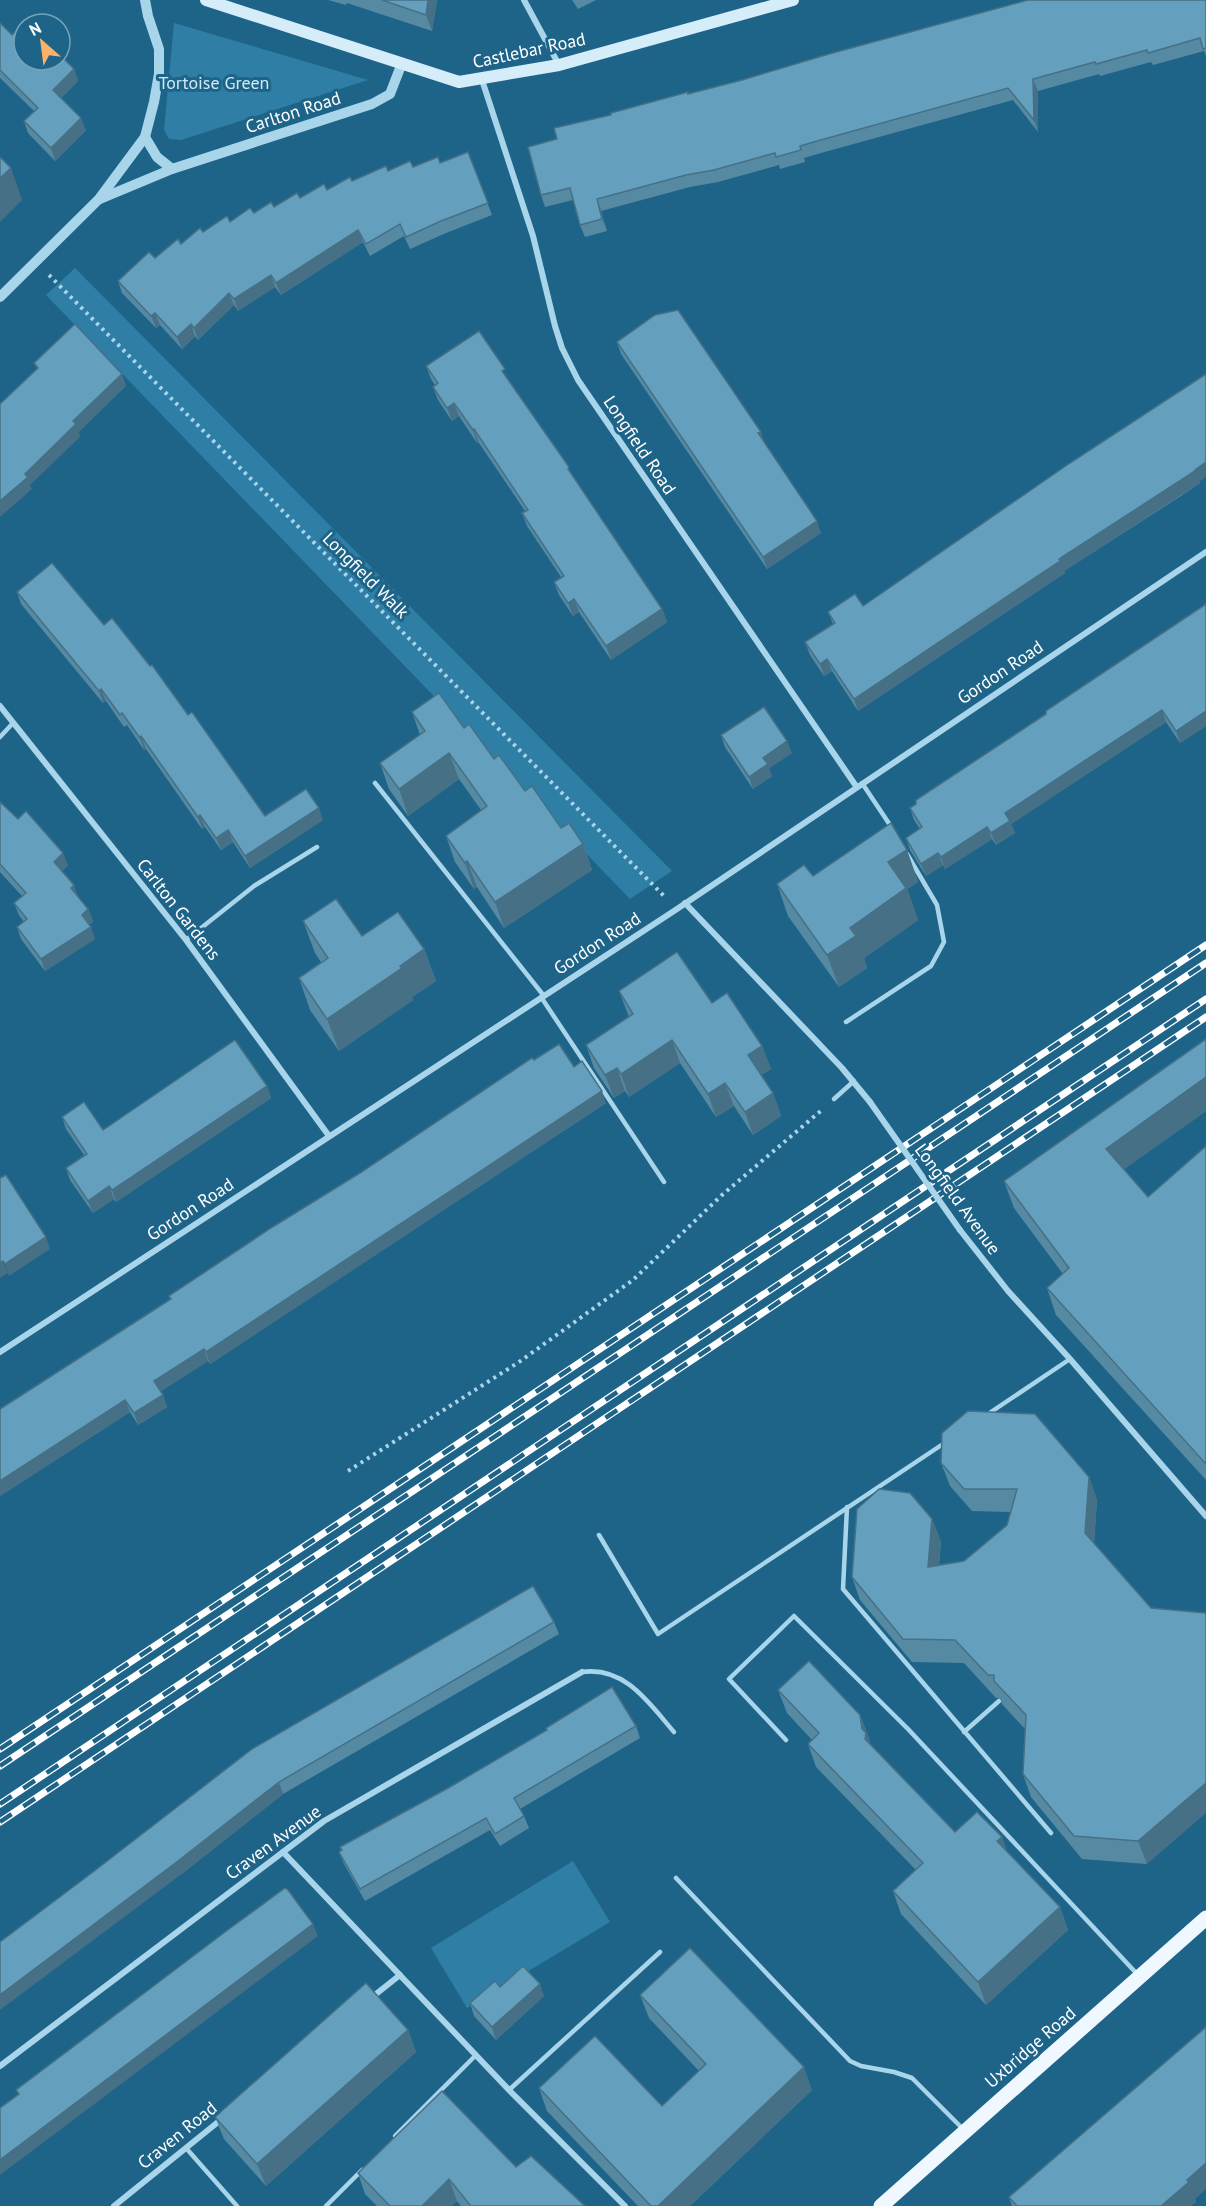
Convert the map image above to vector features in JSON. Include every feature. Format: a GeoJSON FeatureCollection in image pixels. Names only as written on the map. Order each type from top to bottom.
{"type":"FeatureCollection","features":[{"type":"Feature","properties":{"kind":"main road","name":"Castlebar Road"},"geometry":{"type":"LineString","coordinates":[[206,0],[459,82],[482,80],[559,65],[793,0]]}},
{"type":"Feature","properties":{"kind":"main road","name":"Uxbridge Road"},"geometry":{"type":"LineString","coordinates":[[880,2206],[1206,1918]]}},
{"type":"Feature","properties":{"kind":"street","name":"Carlton Road"},"geometry":{"type":"LineString","coordinates":[[0,297],[99,199],[145,137],[159,74],[159,49],[145,0]]}},
{"type":"Feature","properties":{"kind":"street"},"geometry":{"type":"LineString","coordinates":[[524,0],[559,65]]}},
{"type":"Feature","properties":{"kind":"street","name":"Carlton Road"},"geometry":{"type":"LineString","coordinates":[[99,199],[172,169],[372,104],[390,94],[402,63]]}},
{"type":"Feature","properties":{"kind":"street","name":"Longfield Road"},"geometry":{"type":"LineString","coordinates":[[482,80],[533,236],[562,348],[578,380],[859,785]]}},
{"type":"Feature","properties":{"kind":"street"},"geometry":{"type":"LineString","coordinates":[[145,137],[157,157],[172,169]]}},
{"type":"Feature","properties":{"kind":"street","name":"Gordon Road"},"geometry":{"type":"LineString","coordinates":[[0,1352],[677,909],[1206,552]]}},
{"type":"Feature","properties":{"kind":"street","name":"Carlton Gardens"},"geometry":{"type":"LineString","coordinates":[[0,706],[186,940],[328,1136]]}},
{"type":"Feature","properties":{"kind":"street","name":"Longfield Avenue"},"geometry":{"type":"LineString","coordinates":[[685,903],[854,1081],[960,1230],[1008,1291],[1206,1516]]}},
{"type":"Feature","properties":{"kind":"street","name":"Craven Avenue"},"geometry":{"type":"LineString","coordinates":[[0,2066],[324,1821],[582,1672]]}},
{"type":"Feature","properties":{"kind":"street"},"geometry":{"type":"LineString","coordinates":[[283,1852],[509,2090],[626,2206]]}},
{"type":"Feature","properties":{"kind":"street"},"geometry":{"type":"LineString","coordinates":[[362,2005],[400,1975]]}},
{"type":"Feature","properties":{"kind":"street","name":"Craven Road"},"geometry":{"type":"LineString","coordinates":[[114,2206],[232,2110]]}},
{"type":"Feature","properties":{"kind":"lane"},"geometry":{"type":"LineString","coordinates":[[0,737],[13,723]]}},
{"type":"Feature","properties":{"kind":"lane"},"geometry":{"type":"LineString","coordinates":[[375,783],[542,996],[664,1182]]}},
{"type":"Feature","properties":{"kind":"lane"},"geometry":{"type":"LineString","coordinates":[[859,785],[897,837]]}},
{"type":"Feature","properties":{"kind":"lane"},"geometry":{"type":"LineString","coordinates":[[883,834],[892,828]]}},
{"type":"Feature","properties":{"kind":"lane"},"geometry":{"type":"LineString","coordinates":[[186,940],[254,886],[317,847]]}},
{"type":"Feature","properties":{"kind":"lane"},"geometry":{"type":"LineString","coordinates":[[846,1022],[931,966],[944,942],[937,905],[903,847]]}},
{"type":"Feature","properties":{"kind":"lane"},"geometry":{"type":"LineString","coordinates":[[834,1099],[854,1081]]}},
{"type":"Feature","properties":{"kind":"lane"},"geometry":{"type":"LineString","coordinates":[[983,1417],[1070,1359]]}},
{"type":"Feature","properties":{"kind":"lane"},"geometry":{"type":"LineString","coordinates":[[599,1535],[658,1634],[954,1436]]}},
{"type":"Feature","properties":{"kind":"lane"},"geometry":{"type":"LineString","coordinates":[[848,1508],[843,1589],[1051,1833]]}},
{"type":"Feature","properties":{"kind":"lane"},"geometry":{"type":"LineString","coordinates":[[786,1740],[729,1679],[794,1616],[908,1729],[1140,1977]]}},
{"type":"Feature","properties":{"kind":"lane"},"geometry":{"type":"LineString","coordinates":[[582,1672],[594,1670],[619,1677],[629,1683],[638,1690],[674,1732]]}},
{"type":"Feature","properties":{"kind":"lane"},"geometry":{"type":"LineString","coordinates":[[964,1732],[999,1701]]}},
{"type":"Feature","properties":{"kind":"lane"},"geometry":{"type":"LineString","coordinates":[[676,1878],[850,2061],[861,2066],[912,2078],[964,2130]]}},
{"type":"Feature","properties":{"kind":"lane"},"geometry":{"type":"LineString","coordinates":[[509,2090],[660,1952]]}},
{"type":"Feature","properties":{"kind":"lane"},"geometry":{"type":"LineString","coordinates":[[393,2139],[476,2055]]}},
{"type":"Feature","properties":{"kind":"lane"},"geometry":{"type":"LineString","coordinates":[[186,2148],[237,2206]]}},
{"type":"Feature","properties":{"kind":"lane"},"geometry":{"type":"LineString","coordinates":[[326,2206],[368,2164]]}},
{"type":"Feature","properties":{"kind":"path","name":"Longfield Walk"},"geometry":{"type":"LineString","coordinates":[[36,261],[677,909]]}},
{"type":"Feature","properties":{"kind":"path"},"geometry":{"type":"LineString","coordinates":[[348,1471],[519,1362],[633,1280],[723,1195],[834,1099]]}},
{"type":"Feature","properties":{"kind":"green space","name":"Tortoise Green"},"geometry":{"type":"Polygon","coordinates":[[[174,23],[368,80],[181,140],[169,139],[164,130],[174,23]]]}},
{"type":"Feature","properties":{"kind":"green space"},"geometry":{"type":"Polygon","coordinates":[[[75,268],[672,871],[630,899],[46,295],[75,268]]]}},
{"type":"Feature","properties":{"kind":"green space"},"geometry":{"type":"Polygon","coordinates":[[[573,1861],[610,1922],[467,2008],[431,1948],[573,1861]]]}},
{"type":"Feature","properties":{"kind":"building"},"geometry":{"type":"Polygon","coordinates":[[[382,0],[428,0],[426,15],[382,0]]]}},
{"type":"Feature","properties":{"kind":"building"},"geometry":{"type":"Polygon","coordinates":[[[1028,0],[1206,0],[1206,48],[1203,49],[1200,38],[1148,53],[1147,50],[1033,79],[1034,120],[1008,88],[800,146],[801,150],[776,157],[775,153],[597,199],[602,219],[580,225],[570,188],[541,195],[528,147],[557,139],[554,128],[742,80],[1028,0]]]}},
{"type":"Feature","properties":{"kind":"building"},"geometry":{"type":"Polygon","coordinates":[[[0,23],[12,35],[12,72],[71,72],[53,90],[81,118],[51,148],[24,121],[38,108],[0,70],[0,23]]]}},
{"type":"Feature","properties":{"kind":"building"},"geometry":{"type":"Polygon","coordinates":[[[468,152],[488,203],[406,237],[400,224],[366,244],[358,230],[276,283],[271,275],[234,299],[229,293],[194,328],[191,324],[177,337],[155,313],[151,316],[118,281],[149,252],[155,258],[178,239],[181,244],[200,228],[203,232],[227,216],[230,222],[250,208],[254,213],[271,202],[274,207],[297,193],[300,198],[324,184],[327,190],[350,177],[352,181],[386,166],[388,171],[410,161],[413,167],[438,157],[440,163],[468,152]]]}},
{"type":"Feature","properties":{"kind":"building"},"geometry":{"type":"Polygon","coordinates":[[[0,157],[11,168],[0,178],[0,157]]]}},
{"type":"Feature","properties":{"kind":"building"},"geometry":{"type":"Polygon","coordinates":[[[678,310],[761,432],[758,433],[817,521],[763,557],[617,342],[655,315],[678,310]]]}},
{"type":"Feature","properties":{"kind":"building"},"geometry":{"type":"Polygon","coordinates":[[[75,324],[122,374],[73,421],[76,424],[25,474],[28,477],[0,501],[0,404],[38,368],[34,363],[75,324]]]}},
{"type":"Feature","properties":{"kind":"building"},"geometry":{"type":"Polygon","coordinates":[[[479,331],[505,369],[502,371],[569,467],[568,469],[662,609],[606,646],[574,599],[568,603],[554,582],[564,576],[522,513],[528,510],[474,429],[454,403],[447,408],[433,387],[438,383],[426,366],[479,331]]]}},
{"type":"Feature","properties":{"kind":"building"},"geometry":{"type":"Polygon","coordinates":[[[1206,374],[1206,462],[1195,471],[1059,559],[1060,561],[854,699],[827,659],[820,664],[805,642],[835,623],[828,612],[855,594],[863,606],[1070,463],[1206,374]]]}},
{"type":"Feature","properties":{"kind":"building"},"geometry":{"type":"Polygon","coordinates":[[[52,563],[104,625],[112,618],[150,666],[152,665],[188,715],[192,712],[265,816],[306,789],[319,808],[245,856],[228,830],[216,838],[200,815],[198,817],[141,736],[140,738],[122,713],[120,715],[101,689],[99,691],[17,592],[52,563]]]}},
{"type":"Feature","properties":{"kind":"building"},"geometry":{"type":"Polygon","coordinates":[[[1206,604],[1206,711],[1176,731],[1162,710],[1005,813],[1010,821],[991,833],[987,827],[941,857],[938,853],[921,864],[906,838],[922,827],[910,808],[916,804],[916,800],[1206,604]]]}},
{"type":"Feature","properties":{"kind":"building"},"geometry":{"type":"Polygon","coordinates":[[[439,693],[464,728],[469,724],[494,759],[499,755],[525,791],[532,786],[561,828],[569,823],[583,844],[495,902],[467,861],[465,863],[446,836],[487,806],[449,753],[399,789],[380,763],[425,731],[412,712],[439,693]]]}},
{"type":"Feature","properties":{"kind":"building"},"geometry":{"type":"Polygon","coordinates":[[[764,707],[787,741],[763,758],[768,764],[749,777],[721,735],[764,707]]]}},
{"type":"Feature","properties":{"kind":"building"},"geometry":{"type":"Polygon","coordinates":[[[0,802],[18,819],[26,811],[63,853],[54,862],[74,885],[71,888],[88,909],[82,915],[91,927],[41,959],[17,927],[27,919],[14,903],[26,893],[0,864],[0,802]]]}},
{"type":"Feature","properties":{"kind":"building"},"geometry":{"type":"Polygon","coordinates":[[[891,823],[907,850],[888,862],[906,888],[850,928],[856,936],[827,955],[777,884],[804,865],[813,876],[891,823]]]}},
{"type":"Feature","properties":{"kind":"building"},"geometry":{"type":"Polygon","coordinates":[[[336,899],[362,936],[398,912],[424,949],[400,966],[402,968],[327,1019],[299,978],[328,958],[303,921],[336,899]]]}},
{"type":"Feature","properties":{"kind":"building"},"geometry":{"type":"Polygon","coordinates":[[[677,952],[712,1003],[727,993],[762,1046],[748,1055],[773,1093],[745,1112],[725,1083],[708,1094],[672,1040],[621,1074],[617,1068],[605,1075],[586,1045],[633,1014],[619,991],[677,952]]]}},
{"type":"Feature","properties":{"kind":"building"},"geometry":{"type":"Polygon","coordinates":[[[1206,1039],[1206,1077],[1106,1149],[1148,1197],[1206,1146],[1206,1464],[1047,1288],[1069,1268],[1004,1181],[1206,1039]]]}},
{"type":"Feature","properties":{"kind":"building"},"geometry":{"type":"Polygon","coordinates":[[[235,1040],[267,1086],[112,1190],[109,1186],[88,1201],[66,1168],[87,1154],[62,1117],[84,1102],[103,1130],[235,1040]]]}},
{"type":"Feature","properties":{"kind":"building"},"geometry":{"type":"Polygon","coordinates":[[[559,1044],[574,1067],[582,1061],[602,1091],[206,1352],[204,1349],[154,1381],[163,1395],[134,1413],[125,1400],[0,1481],[0,1409],[171,1299],[169,1296],[271,1228],[360,1173],[532,1058],[534,1060],[559,1044]]]}},
{"type":"Feature","properties":{"kind":"building"},"geometry":{"type":"Polygon","coordinates":[[[6,1175],[46,1237],[5,1264],[3,1261],[0,1263],[0,1178],[6,1175]]]}},
{"type":"Feature","properties":{"kind":"building"},"geometry":{"type":"Polygon","coordinates":[[[968,1411],[1035,1414],[1089,1477],[1085,1533],[1151,1608],[1206,1613],[1206,1783],[1138,1841],[1074,1836],[1023,1774],[1026,1715],[994,1681],[994,1675],[988,1675],[955,1640],[903,1639],[852,1577],[857,1509],[879,1489],[910,1493],[932,1519],[928,1567],[964,1561],[1007,1525],[1017,1489],[964,1489],[941,1463],[942,1433],[968,1411]]]}},
{"type":"Feature","properties":{"kind":"building"},"geometry":{"type":"Polygon","coordinates":[[[533,1586],[554,1622],[279,1782],[0,1995],[0,1942],[252,1749],[533,1586]]]}},
{"type":"Feature","properties":{"kind":"building"},"geometry":{"type":"Polygon","coordinates":[[[809,1661],[860,1715],[862,1729],[866,1733],[865,1739],[955,1832],[977,1812],[1002,1837],[997,1841],[1060,1907],[978,1982],[893,1891],[923,1863],[808,1744],[819,1733],[778,1690],[809,1661]]]}},
{"type":"Feature","properties":{"kind":"building"},"geometry":{"type":"Polygon","coordinates":[[[612,1687],[636,1726],[514,1798],[524,1816],[495,1834],[486,1818],[360,1889],[339,1852],[342,1850],[340,1847],[450,1787],[547,1730],[546,1728],[612,1687]]]}},
{"type":"Feature","properties":{"kind":"building"},"geometry":{"type":"Polygon","coordinates":[[[285,1888],[313,1924],[0,2160],[0,2108],[19,2094],[16,2090],[285,1888]]]}},
{"type":"Feature","properties":{"kind":"building"},"geometry":{"type":"Polygon","coordinates":[[[690,1948],[804,2067],[658,2206],[651,2206],[539,2088],[595,2036],[662,2106],[706,2064],[640,1995],[690,1948]]]}},
{"type":"Feature","properties":{"kind":"building"},"geometry":{"type":"Polygon","coordinates":[[[523,1966],[540,1984],[492,2027],[470,2003],[495,1981],[500,1987],[523,1966]]]}},
{"type":"Feature","properties":{"kind":"building"},"geometry":{"type":"Polygon","coordinates":[[[366,1983],[408,2030],[257,2164],[215,2117],[366,1983]]]}},
{"type":"Feature","properties":{"kind":"building"},"geometry":{"type":"Polygon","coordinates":[[[1206,2027],[1206,2163],[1187,2180],[1189,2182],[1161,2206],[1017,2206],[1009,2197],[1206,2027]]]}},
{"type":"Feature","properties":{"kind":"building"},"geometry":{"type":"Polygon","coordinates":[[[442,2091],[516,2167],[531,2156],[585,2206],[471,2206],[449,2179],[422,2206],[390,2206],[358,2173],[442,2091]]]}},
{"type":"Feature","properties":{"kind":"railway"},"geometry":{"type":"LineString","coordinates":[[0,1749],[1206,945]]}},
{"type":"Feature","properties":{"kind":"railway"},"geometry":{"type":"LineString","coordinates":[[0,1766],[1206,963]]}},
{"type":"Feature","properties":{"kind":"railway"},"geometry":{"type":"LineString","coordinates":[[0,1804],[1206,999]]}},
{"type":"Feature","properties":{"kind":"railway"},"geometry":{"type":"LineString","coordinates":[[0,1822],[1206,1017]]}}]}
